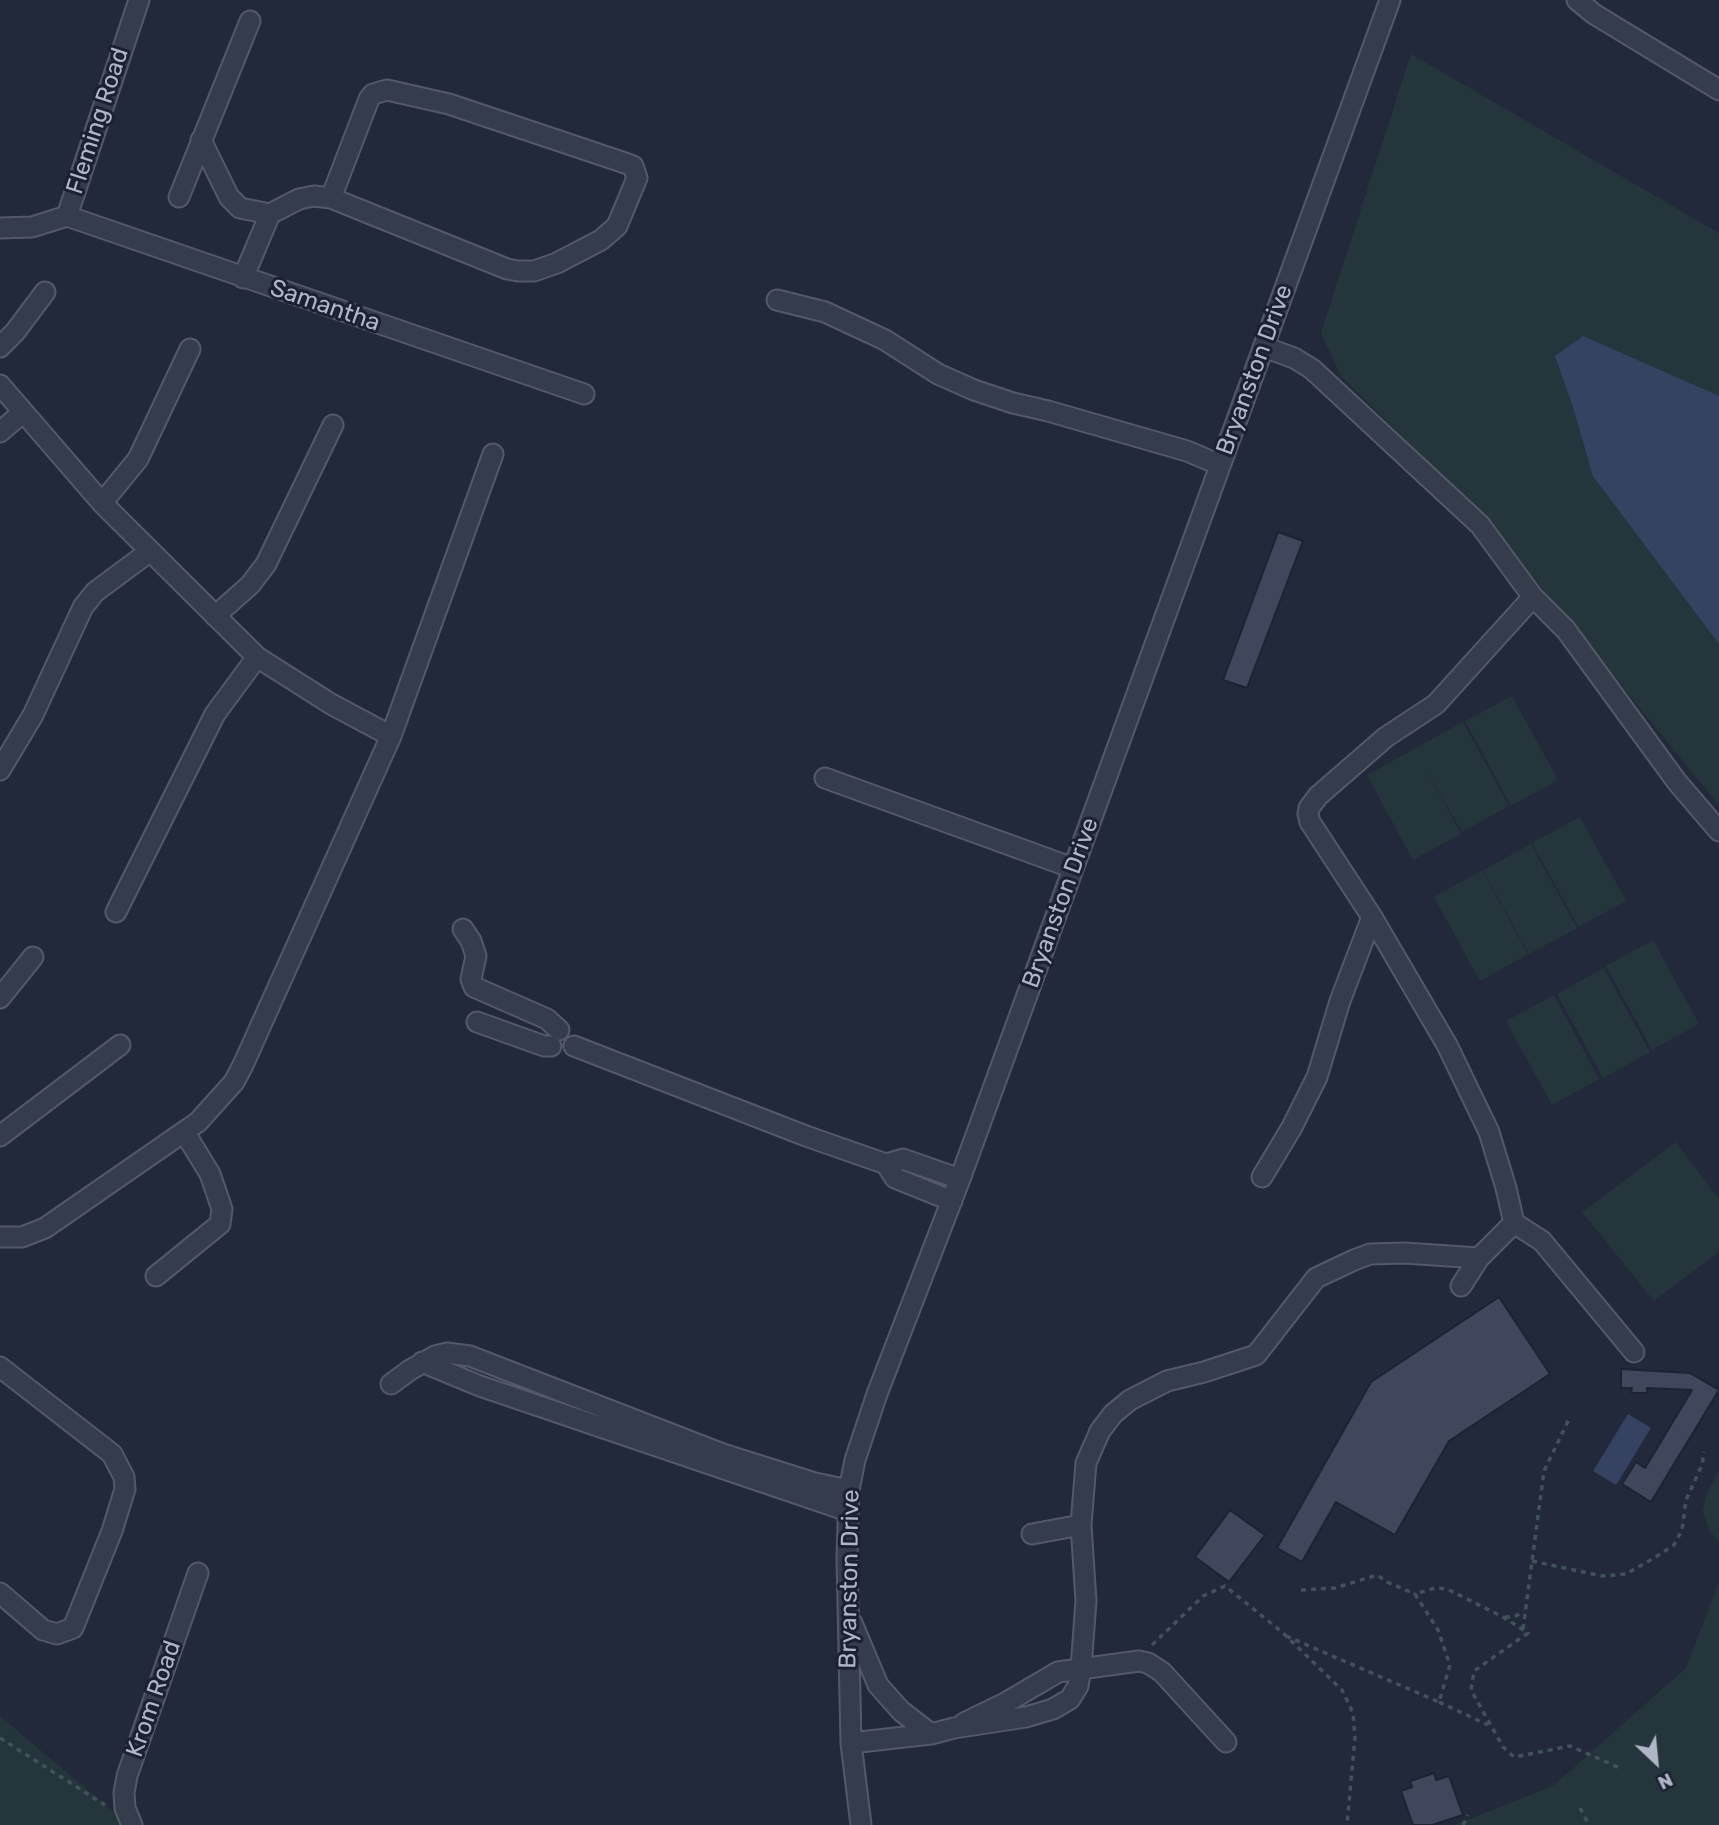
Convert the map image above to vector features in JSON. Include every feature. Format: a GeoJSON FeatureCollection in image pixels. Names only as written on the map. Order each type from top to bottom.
{"type":"FeatureCollection","features":[{"type":"Feature","properties":{"kind":"street","name":"Fleming Road"},"geometry":{"type":"LineString","coordinates":[[0,228],[32,227],[67,216],[139,0]]}},
{"type":"Feature","properties":{"kind":"street","name":"Bryanston Drive"},"geometry":{"type":"LineString","coordinates":[[861,1825],[851,1743],[848,1511],[849,1490],[867,1420],[952,1201],[1391,0]]}},
{"type":"Feature","properties":{"kind":"street"},"geometry":{"type":"LineString","coordinates":[[1577,0],[1594,14],[1719,90]]}},
{"type":"Feature","properties":{"kind":"street"},"geometry":{"type":"LineString","coordinates":[[179,197],[250,21]]}},
{"type":"Feature","properties":{"kind":"street"},"geometry":{"type":"LineString","coordinates":[[201,141],[229,197],[240,208],[270,214],[299,199],[314,196],[331,198],[507,269],[534,271],[583,251],[601,240],[617,226],[637,178],[633,166],[628,164],[449,103],[387,90],[373,94],[369,99],[331,198]]}},
{"type":"Feature","properties":{"kind":"street"},"geometry":{"type":"LineString","coordinates":[[243,278],[270,214]]}},
{"type":"Feature","properties":{"kind":"street","name":"Samantha"},"geometry":{"type":"LineString","coordinates":[[67,216],[584,394]]}},
{"type":"Feature","properties":{"kind":"street"},"geometry":{"type":"LineString","coordinates":[[0,347],[15,332],[45,292]]}},
{"type":"Feature","properties":{"kind":"street"},"geometry":{"type":"LineString","coordinates":[[777,300],[825,312],[885,340],[938,374],[974,390],[1174,447],[1220,465]]}},
{"type":"Feature","properties":{"kind":"street"},"geometry":{"type":"LineString","coordinates":[[1264,347],[1294,358],[1312,369],[1480,525],[1533,597],[1566,630],[1677,782],[1719,831]]}},
{"type":"Feature","properties":{"kind":"street"},"geometry":{"type":"LineString","coordinates":[[102,503],[138,459],[190,349]]}},
{"type":"Feature","properties":{"kind":"street"},"geometry":{"type":"LineString","coordinates":[[0,385],[102,503],[257,657],[331,704],[391,736]]}},
{"type":"Feature","properties":{"kind":"street"},"geometry":{"type":"LineString","coordinates":[[0,432],[22,413]]}},
{"type":"Feature","properties":{"kind":"street"},"geometry":{"type":"LineString","coordinates":[[215,616],[250,584],[266,564],[333,425]]}},
{"type":"Feature","properties":{"kind":"street"},"geometry":{"type":"LineString","coordinates":[[0,1237],[22,1237],[45,1228],[185,1133],[233,1082],[391,736],[493,454]]}},
{"type":"Feature","properties":{"kind":"street"},"geometry":{"type":"LineString","coordinates":[[0,770],[33,715],[83,607],[95,592],[149,552]]}},
{"type":"Feature","properties":{"kind":"street"},"geometry":{"type":"LineString","coordinates":[[1533,597],[1436,704],[1386,737],[1318,796],[1309,808],[1310,822],[1372,918],[1447,1045],[1476,1104],[1498,1160],[1514,1223],[1542,1241],[1634,1352]]}},
{"type":"Feature","properties":{"kind":"street"},"geometry":{"type":"LineString","coordinates":[[117,912],[215,714],[257,657]]}},
{"type":"Feature","properties":{"kind":"street"},"geometry":{"type":"LineString","coordinates":[[825,778],[1073,868]]}},
{"type":"Feature","properties":{"kind":"street"},"geometry":{"type":"LineString","coordinates":[[1262,1177],[1292,1128],[1317,1077],[1340,1001],[1372,918]]}},
{"type":"Feature","properties":{"kind":"street"},"geometry":{"type":"LineString","coordinates":[[463,929],[477,956],[471,979],[474,988],[547,1019],[558,1053],[570,1052],[574,1046],[806,1136],[886,1164],[903,1159],[960,1179]]}},
{"type":"Feature","properties":{"kind":"street"},"geometry":{"type":"LineString","coordinates":[[0,998],[33,957]]}},
{"type":"Feature","properties":{"kind":"street"},"geometry":{"type":"LineString","coordinates":[[477,1023],[544,1046],[555,1038]]}},
{"type":"Feature","properties":{"kind":"street"},"geometry":{"type":"LineString","coordinates":[[0,1136],[120,1045]]}},
{"type":"Feature","properties":{"kind":"street"},"geometry":{"type":"LineString","coordinates":[[156,1276],[220,1224],[222,1209],[214,1185],[185,1133]]}},
{"type":"Feature","properties":{"kind":"street"},"geometry":{"type":"LineString","coordinates":[[886,1164],[895,1178],[952,1201]]}},
{"type":"Feature","properties":{"kind":"street"},"geometry":{"type":"LineString","coordinates":[[1461,1286],[1479,1258],[1514,1223]]}},
{"type":"Feature","properties":{"kind":"street"},"geometry":{"type":"LineString","coordinates":[[851,1743],[931,1734],[1014,1720],[1053,1709],[1074,1694],[1081,1668],[1086,1601],[1081,1525],[1083,1479],[1091,1448],[1113,1414],[1130,1400],[1167,1381],[1256,1355],[1317,1279],[1354,1260],[1370,1254],[1404,1253],[1479,1258]]}},
{"type":"Feature","properties":{"kind":"street"},"geometry":{"type":"LineString","coordinates":[[391,1384],[422,1362],[447,1353],[470,1356],[723,1454],[816,1483],[849,1490]]}},
{"type":"Feature","properties":{"kind":"street"},"geometry":{"type":"LineString","coordinates":[[422,1362],[480,1386],[848,1511]]}},
{"type":"Feature","properties":{"kind":"street"},"geometry":{"type":"LineString","coordinates":[[0,1367],[112,1454],[124,1477],[125,1489],[112,1531],[73,1628],[57,1634],[43,1630],[0,1592]]}},
{"type":"Feature","properties":{"kind":"street"},"geometry":{"type":"LineString","coordinates":[[1032,1534],[1081,1525]]}},
{"type":"Feature","properties":{"kind":"street","name":"Krom Road"},"geometry":{"type":"LineString","coordinates":[[130,1822],[124,1793],[127,1776],[198,1573]]}},
{"type":"Feature","properties":{"kind":"street"},"geometry":{"type":"LineString","coordinates":[[848,1613],[878,1685],[901,1711],[931,1734]]}},
{"type":"Feature","properties":{"kind":"street"},"geometry":{"type":"LineString","coordinates":[[954,1728],[1007,1702],[1050,1675],[1068,1669],[1139,1661],[1163,1672],[1226,1742]]}},
{"type":"Feature","properties":{"kind":"path"},"geometry":{"type":"LineString","coordinates":[[1522,1629],[1544,1471],[1569,1419]]}},
{"type":"Feature","properties":{"kind":"path"},"geometry":{"type":"LineString","coordinates":[[1532,1561],[1602,1576],[1626,1574],[1654,1558],[1674,1545],[1682,1530],[1686,1500],[1702,1465],[1704,1452]]}},
{"type":"Feature","properties":{"kind":"path"},"geometry":{"type":"LineString","coordinates":[[1301,1590],[1335,1588],[1377,1575],[1415,1594],[1438,1630],[1451,1665],[1439,1702]]}},
{"type":"Feature","properties":{"kind":"path"},"geometry":{"type":"LineString","coordinates":[[1139,1661],[1158,1638],[1203,1597],[1225,1586],[1286,1636],[1342,1690],[1353,1713],[1355,1737],[1348,1825]]}},
{"type":"Feature","properties":{"kind":"path"},"geometry":{"type":"LineString","coordinates":[[1415,1594],[1435,1588],[1447,1589],[1503,1617],[1528,1633],[1474,1671],[1471,1690],[1503,1747],[1514,1757],[1570,1746],[1620,1768]]}},
{"type":"Feature","properties":{"kind":"path"},"geometry":{"type":"LineString","coordinates":[[1503,1617],[1514,1617],[1525,1611]]}},
{"type":"Feature","properties":{"kind":"path"},"geometry":{"type":"LineString","coordinates":[[1286,1636],[1490,1726]]}},
{"type":"Feature","properties":{"kind":"path"},"geometry":{"type":"LineString","coordinates":[[0,1738],[130,1822]]}},
{"type":"Feature","properties":{"kind":"path"},"geometry":{"type":"LineString","coordinates":[[1580,1808],[1589,1825]]}},
{"type":"Feature","properties":{"kind":"path"},"geometry":{"type":"LineString","coordinates":[[1464,1825],[1468,1815]]}},
{"type":"Feature","properties":{"kind":"shaded area"},"geometry":{"type":"Polygon","coordinates":[[[1411,54],[1719,233],[1719,805],[1482,515],[1341,376],[1321,333],[1411,54]]]}},
{"type":"Feature","properties":{"kind":"shaded area"},"geometry":{"type":"Polygon","coordinates":[[[1512,696],[1558,780],[1511,806],[1465,721],[1512,696]]]}},
{"type":"Feature","properties":{"kind":"shaded area"},"geometry":{"type":"Polygon","coordinates":[[[1463,722],[1509,806],[1462,832],[1425,767],[1461,834],[1413,860],[1367,775],[1463,722]]]}},
{"type":"Feature","properties":{"kind":"shaded area"},"geometry":{"type":"Polygon","coordinates":[[[1580,817],[1626,901],[1578,927],[1532,843],[1580,817]]]}},
{"type":"Feature","properties":{"kind":"shaded area"},"geometry":{"type":"Polygon","coordinates":[[[1531,844],[1577,928],[1529,954],[1483,870],[1531,844]]]}},
{"type":"Feature","properties":{"kind":"shaded area"},"geometry":{"type":"Polygon","coordinates":[[[1482,870],[1528,954],[1480,981],[1434,897],[1482,870]]]}},
{"type":"Feature","properties":{"kind":"shaded area"},"geometry":{"type":"Polygon","coordinates":[[[1653,940],[1699,1024],[1652,1050],[1606,966],[1653,940]]]}},
{"type":"Feature","properties":{"kind":"shaded area"},"geometry":{"type":"Polygon","coordinates":[[[1604,968],[1650,1052],[1603,1078],[1557,994],[1604,968]]]}},
{"type":"Feature","properties":{"kind":"shaded area"},"geometry":{"type":"Polygon","coordinates":[[[1554,995],[1599,1079],[1552,1105],[1506,1021],[1554,995]]]}},
{"type":"Feature","properties":{"kind":"shaded area"},"geometry":{"type":"Polygon","coordinates":[[[1676,1142],[1719,1199],[1719,1252],[1654,1301],[1582,1212],[1676,1142]]]}},
{"type":"Feature","properties":{"kind":"shaded area"},"geometry":{"type":"Polygon","coordinates":[[[1719,1470],[1719,1541],[1709,1531],[1703,1511],[1706,1495],[1719,1470]]]}},
{"type":"Feature","properties":{"kind":"shaded area"},"geometry":{"type":"Polygon","coordinates":[[[1719,1582],[1719,1825],[1454,1825],[1553,1786],[1686,1668],[1719,1582]]]}},
{"type":"Feature","properties":{"kind":"shaded area"},"geometry":{"type":"Polygon","coordinates":[[[0,1716],[129,1825],[0,1825],[0,1716]]]}},
{"type":"Feature","properties":{"kind":"water"},"geometry":{"type":"Polygon","coordinates":[[[1583,336],[1719,396],[1719,644],[1593,476],[1555,356],[1583,336]]]}},
{"type":"Feature","properties":{"kind":"water"},"geometry":{"type":"Polygon","coordinates":[[[1628,1414],[1651,1428],[1616,1485],[1593,1471],[1628,1414]]]}},
{"type":"Feature","properties":{"kind":"building"},"geometry":{"type":"Polygon","coordinates":[[[1278,532],[1303,541],[1247,688],[1223,680],[1278,532]]]}},
{"type":"Feature","properties":{"kind":"building"},"geometry":{"type":"Polygon","coordinates":[[[1499,1297],[1550,1374],[1449,1441],[1395,1535],[1336,1502],[1302,1562],[1277,1548],[1371,1382],[1499,1297]]]}},
{"type":"Feature","properties":{"kind":"building"},"geometry":{"type":"Polygon","coordinates":[[[1621,1369],[1690,1373],[1719,1390],[1651,1502],[1622,1484],[1636,1462],[1645,1468],[1692,1390],[1647,1388],[1647,1393],[1631,1393],[1632,1388],[1621,1388],[1621,1369]]]}},
{"type":"Feature","properties":{"kind":"building"},"geometry":{"type":"Polygon","coordinates":[[[1230,1510],[1265,1535],[1229,1582],[1195,1557],[1230,1510]]]}},
{"type":"Feature","properties":{"kind":"building"},"geometry":{"type":"Polygon","coordinates":[[[1434,1773],[1436,1780],[1449,1776],[1463,1815],[1432,1825],[1413,1825],[1401,1791],[1412,1787],[1410,1781],[1434,1773]]]}}]}
